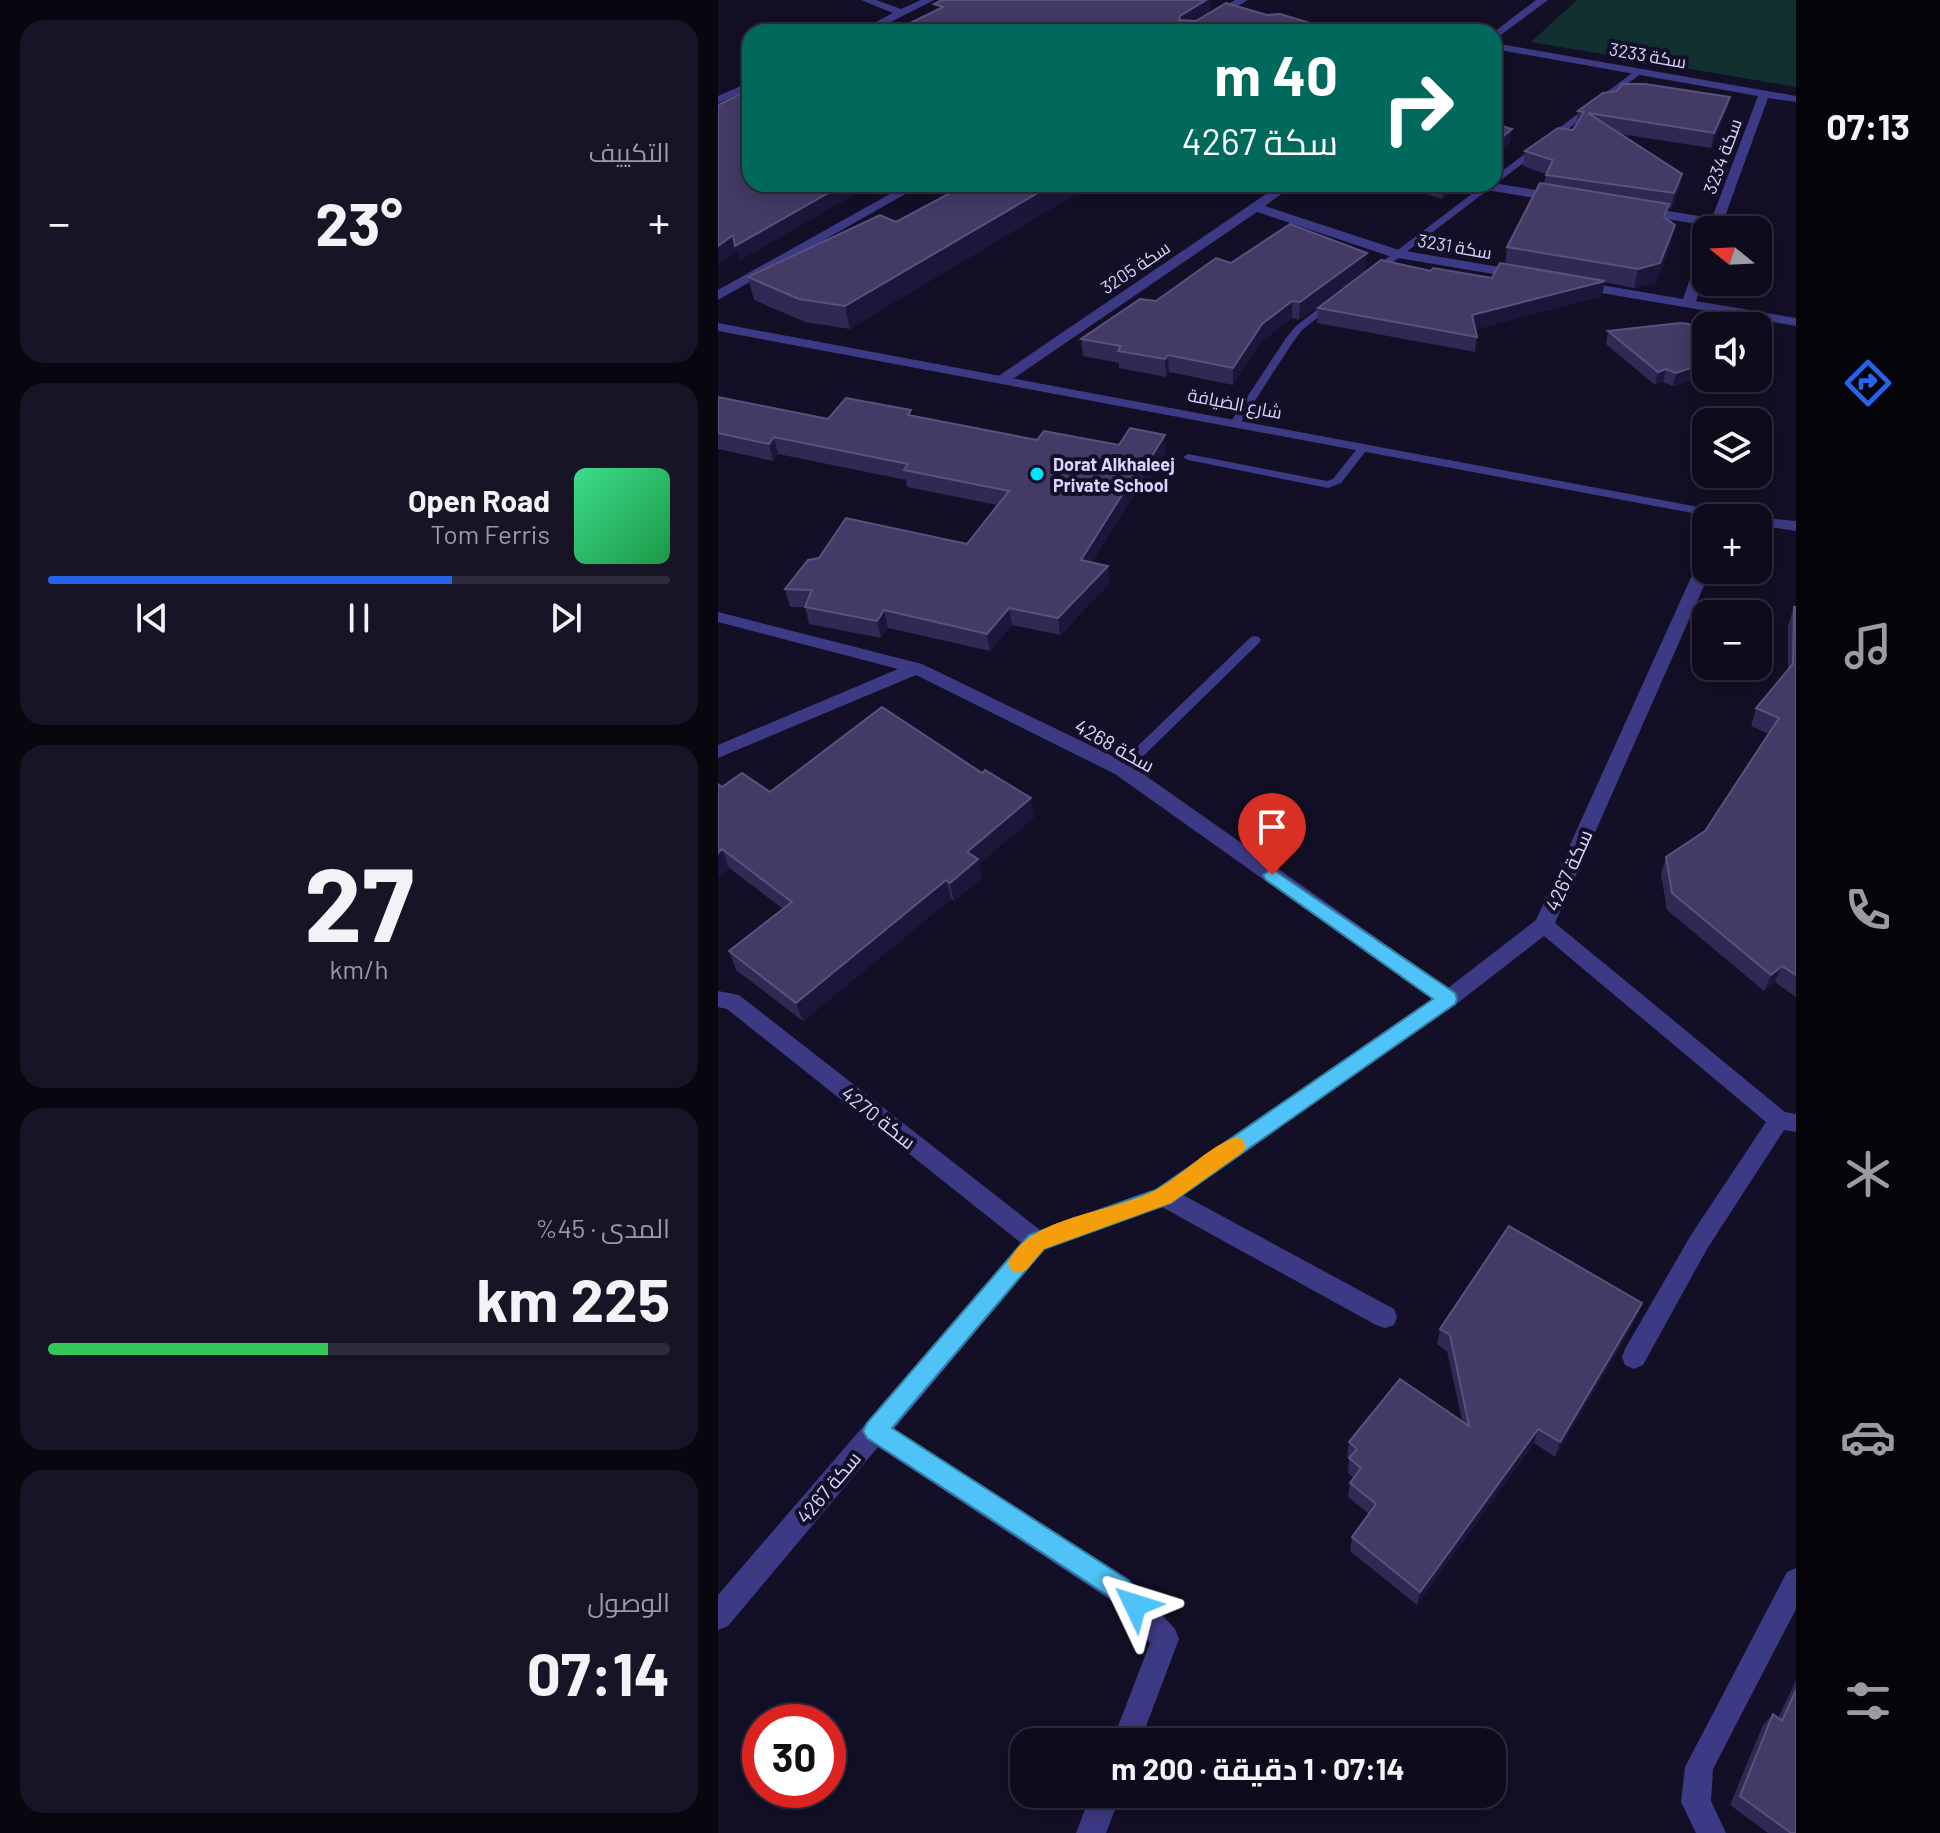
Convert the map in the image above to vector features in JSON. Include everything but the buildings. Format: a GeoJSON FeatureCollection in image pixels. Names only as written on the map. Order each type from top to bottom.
{"type":"FeatureCollection","features":[{"type":"Feature","properties":{"kind":"street"},"geometry":{"type":"LineString","coordinates":[[866,0],[902,13]]}},
{"type":"Feature","properties":{"kind":"street"},"geometry":{"type":"LineString","coordinates":[[879,24],[929,0]]}},
{"type":"Feature","properties":{"kind":"street"},"geometry":{"type":"LineString","coordinates":[[1201,24],[1243,0]]}},
{"type":"Feature","properties":{"kind":"street"},"geometry":{"type":"LineString","coordinates":[[1502,31],[1539,1]]}},
{"type":"Feature","properties":{"kind":"street","name":"سكة 3233"},"geometry":{"type":"LineString","coordinates":[[1502,47],[1796,99]]}},
{"type":"Feature","properties":{"kind":"street"},"geometry":{"type":"LineString","coordinates":[[718,100],[742,89]]}},
{"type":"Feature","properties":{"kind":"street","name":"سكة 3234"},"geometry":{"type":"LineString","coordinates":[[1719,216],[1764,94]]}},
{"type":"Feature","properties":{"kind":"street"},"geometry":{"type":"LineString","coordinates":[[1502,186],[1579,201]]}},
{"type":"Feature","properties":{"kind":"street"},"geometry":{"type":"LineString","coordinates":[[718,296],[903,192]]}},
{"type":"Feature","properties":{"kind":"street","name":"سكة 3205"},"geometry":{"type":"LineString","coordinates":[[1002,380],[1278,192]]}},
{"type":"Feature","properties":{"kind":"street","name":"سكة 3231"},"geometry":{"type":"LineString","coordinates":[[1256,207],[1397,254],[1535,277]]}},
{"type":"Feature","properties":{"kind":"street"},"geometry":{"type":"LineString","coordinates":[[1625,208],[1692,222]]}},
{"type":"Feature","properties":{"kind":"street"},"geometry":{"type":"LineString","coordinates":[[1565,283],[1796,322]]}},
{"type":"Feature","properties":{"kind":"street"},"geometry":{"type":"LineString","coordinates":[[1688,303],[1692,292]]}},
{"type":"Feature","properties":{"kind":"street","name":"شارع الضيافة"},"geometry":{"type":"LineString","coordinates":[[718,327],[1692,510]]}},
{"type":"Feature","properties":{"kind":"street"},"geometry":{"type":"LineString","coordinates":[[1772,522],[1796,526]]}},
{"type":"Feature","properties":{"kind":"street","name":"سكة 4267"},"geometry":{"type":"LineString","coordinates":[[718,1616],[1037,1242],[1164,1196],[1448,999],[1544,925],[1696,584]]}},
{"type":"Feature","properties":{"kind":"street","name":"سكة 4268"},"geometry":{"type":"LineString","coordinates":[[718,617],[916,668],[1122,769],[1448,999]]}},
{"type":"Feature","properties":{"kind":"street"},"geometry":{"type":"LineString","coordinates":[[718,752],[916,668]]}},
{"type":"Feature","properties":{"kind":"street"},"geometry":{"type":"LineString","coordinates":[[1544,925],[1788,1121],[1699,1242],[1634,1357]]}},
{"type":"Feature","properties":{"kind":"street","name":"سكة 4270"},"geometry":{"type":"LineString","coordinates":[[718,999],[732,1001],[1037,1242]]}},
{"type":"Feature","properties":{"kind":"street"},"geometry":{"type":"LineString","coordinates":[[1164,1196],[1385,1317]]}},
{"type":"Feature","properties":{"kind":"street"},"geometry":{"type":"LineString","coordinates":[[875,1431],[1119,1589],[1165,1639],[1131,1728]]}},
{"type":"Feature","properties":{"kind":"street"},"geometry":{"type":"LineString","coordinates":[[1711,1833],[1696,1802],[1699,1767],[1796,1581]]}},
{"type":"Feature","properties":{"kind":"street"},"geometry":{"type":"LineString","coordinates":[[1091,1833],[1101,1808]]}},
{"type":"Feature","properties":{"kind":"lane"},"geometry":{"type":"LineString","coordinates":[[1502,176],[1639,72]]}},
{"type":"Feature","properties":{"kind":"lane"},"geometry":{"type":"LineString","coordinates":[[1360,282],[1480,192]]}},
{"type":"Feature","properties":{"kind":"lane"},"geometry":{"type":"LineString","coordinates":[[1235,423],[1289,340],[1299,328],[1335,301]]}},
{"type":"Feature","properties":{"kind":"lane"},"geometry":{"type":"LineString","coordinates":[[1188,457],[1328,485],[1337,481],[1364,447]]}},
{"type":"Feature","properties":{"kind":"lane"},"geometry":{"type":"LineString","coordinates":[[1122,769],[1255,640]]}},
{"type":"Feature","properties":{"kind":"green space"},"geometry":{"type":"Polygon","coordinates":[[[1577,0],[1796,0],[1796,87],[1531,42],[1577,0]]]}},
{"type":"Feature","properties":{"kind":"slow traffic"},"geometry":{"type":"LineString","coordinates":[[1018,1263],[1037,1242],[1164,1196],[1236,1146]]}},
{"type":"Feature","properties":{"kind":"place","name":"Dorat Alkhaleej Private School"},"geometry":{"type":"Point","coordinates":[1037,474]}},
{"type":"Feature","properties":{"kind":"route"},"geometry":{"type":"LineString","coordinates":[[1135,1605],[1119,1589],[875,1431],[1037,1242],[1164,1196],[1448,999],[1272,875]]}}]}
